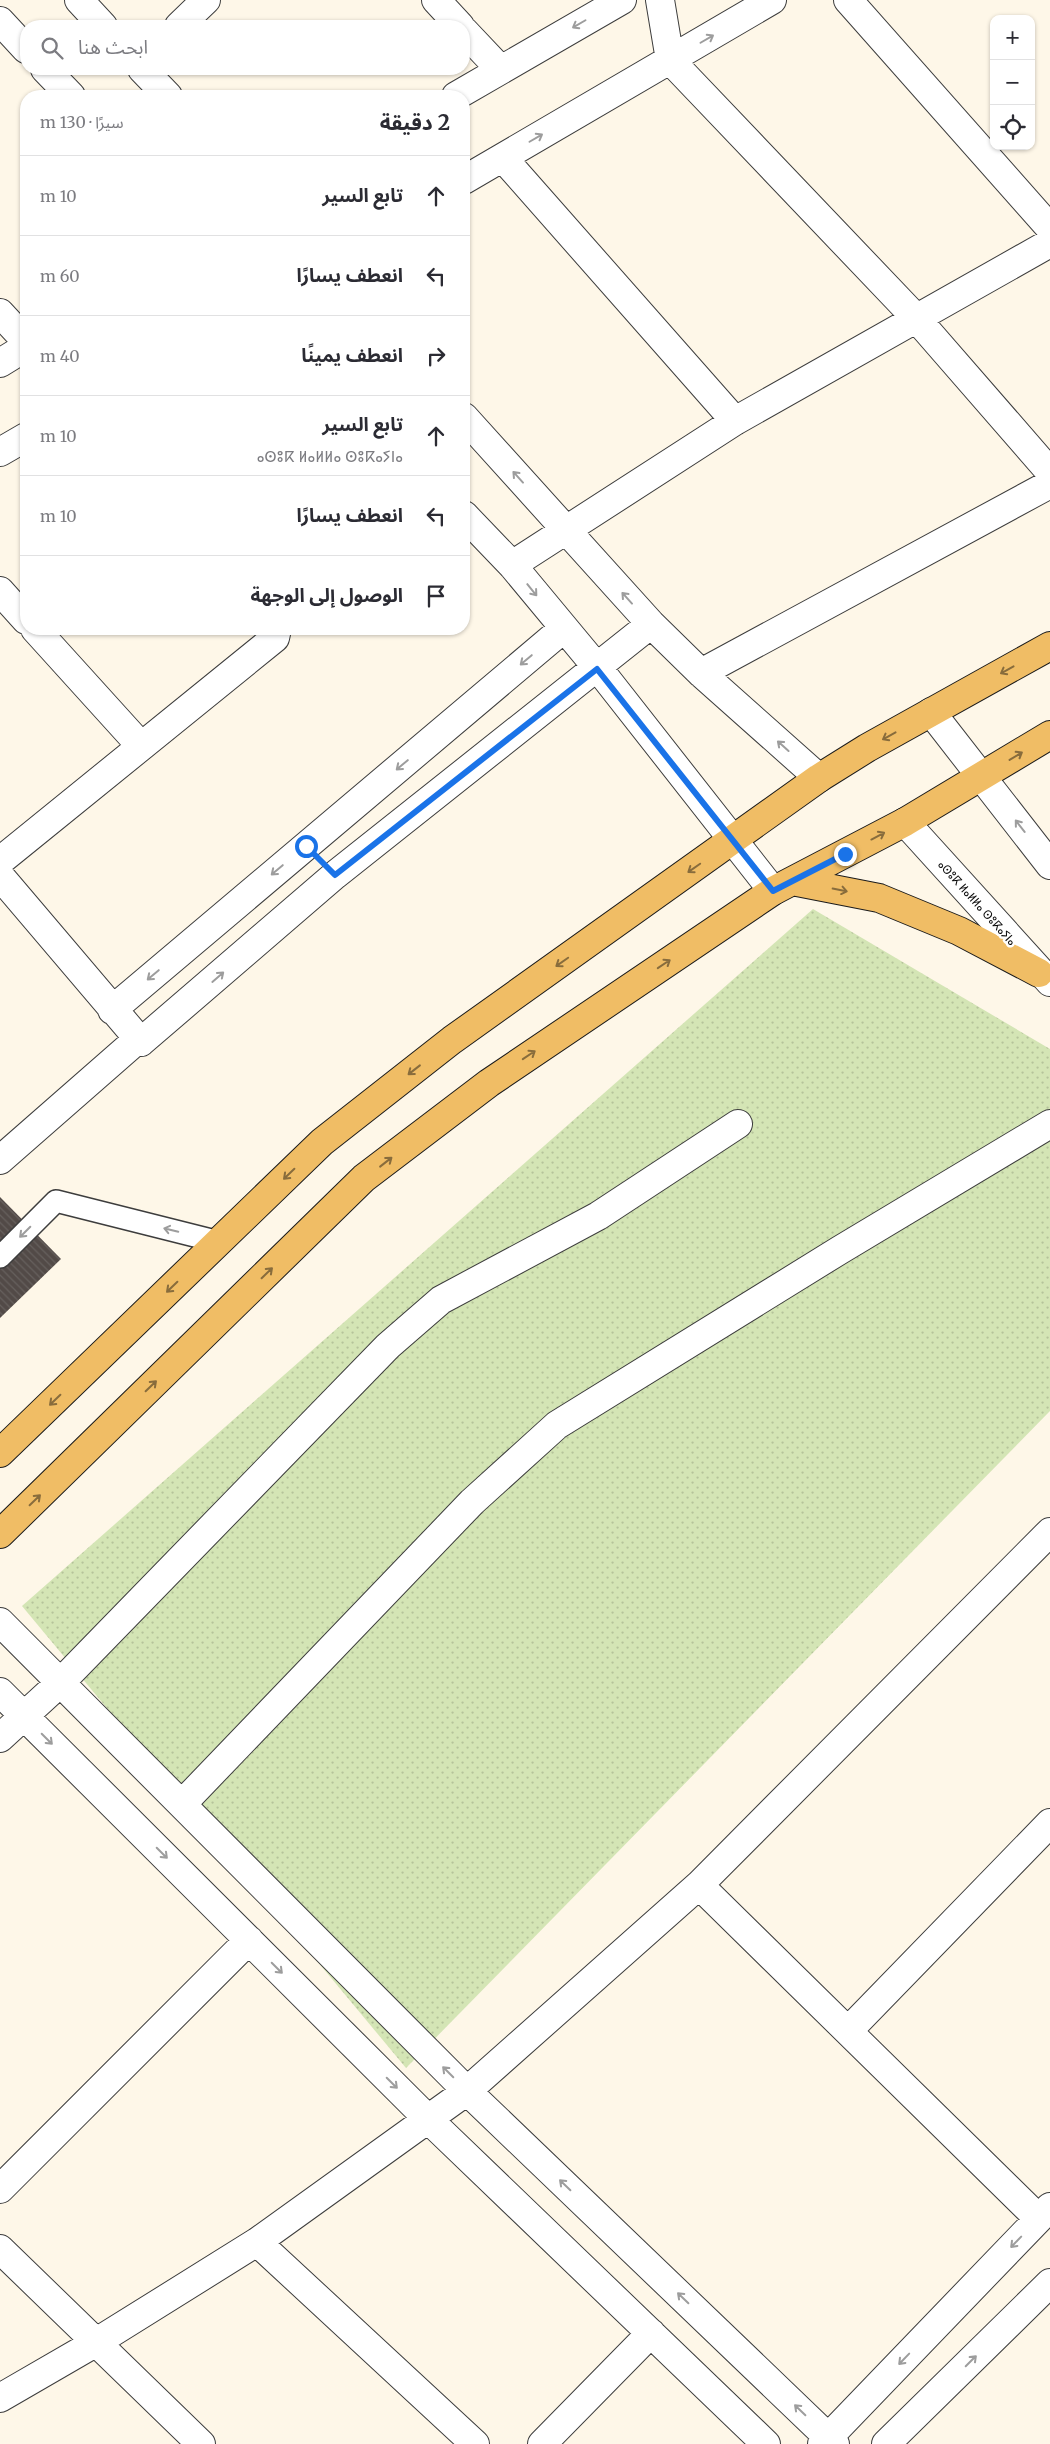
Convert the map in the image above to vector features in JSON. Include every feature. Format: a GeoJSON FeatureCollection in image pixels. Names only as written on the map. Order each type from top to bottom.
{"type":"FeatureCollection","features":[{"type":"Feature","properties":{"kind":"main road"},"geometry":{"type":"LineString","coordinates":[[0,1453],[322,1142],[444,1046],[819,778],[867,748],[1050,646]]}},
{"type":"Feature","properties":{"kind":"main road"},"geometry":{"type":"LineString","coordinates":[[0,1534],[364,1178],[489,1083],[782,886],[906,822],[1050,736]]}},
{"type":"Feature","properties":{"kind":"main road"},"geometry":{"type":"LineString","coordinates":[[782,886],[879,898],[959,931],[1045,978]]}},
{"type":"Feature","properties":{"kind":"street"},"geometry":{"type":"LineString","coordinates":[[79,0],[97,20]]}},
{"type":"Feature","properties":{"kind":"street"},"geometry":{"type":"LineString","coordinates":[[185,20],[206,0]]}},
{"type":"Feature","properties":{"kind":"street"},"geometry":{"type":"LineString","coordinates":[[436,0],[454,20]]}},
{"type":"Feature","properties":{"kind":"street"},"geometry":{"type":"LineString","coordinates":[[466,90],[622,0]]}},
{"type":"Feature","properties":{"kind":"street"},"geometry":{"type":"LineString","coordinates":[[660,0],[670,60],[916,318],[1050,472]]}},
{"type":"Feature","properties":{"kind":"street"},"geometry":{"type":"LineString","coordinates":[[470,177],[772,0]]}},
{"type":"Feature","properties":{"kind":"street"},"geometry":{"type":"LineString","coordinates":[[848,0],[1050,228]]}},
{"type":"Feature","properties":{"kind":"street"},"geometry":{"type":"LineString","coordinates":[[0,20],[20,42]]}},
{"type":"Feature","properties":{"kind":"street"},"geometry":{"type":"LineString","coordinates":[[470,36],[500,69]]}},
{"type":"Feature","properties":{"kind":"street"},"geometry":{"type":"LineString","coordinates":[[51,75],[65,90]]}},
{"type":"Feature","properties":{"kind":"street"},"geometry":{"type":"LineString","coordinates":[[148,75],[162,90]]}},
{"type":"Feature","properties":{"kind":"street"},"geometry":{"type":"LineString","coordinates":[[503,158],[735,421]]}},
{"type":"Feature","properties":{"kind":"street"},"geometry":{"type":"LineString","coordinates":[[512,565],[735,421],[1050,243]]}},
{"type":"Feature","properties":{"kind":"street"},"geometry":{"type":"LineString","coordinates":[[0,314],[20,335]]}},
{"type":"Feature","properties":{"kind":"street"},"geometry":{"type":"LineString","coordinates":[[0,362],[20,350]]}},
{"type":"Feature","properties":{"kind":"street"},"geometry":{"type":"LineString","coordinates":[[470,424],[651,624],[701,674],[819,778]]}},
{"type":"Feature","properties":{"kind":"street"},"geometry":{"type":"LineString","coordinates":[[0,452],[20,440]]}},
{"type":"Feature","properties":{"kind":"street"},"geometry":{"type":"LineString","coordinates":[[701,674],[1050,484]]}},
{"type":"Feature","properties":{"kind":"street"},"geometry":{"type":"LineString","coordinates":[[470,521],[512,565],[734,839],[782,886]]}},
{"type":"Feature","properties":{"kind":"street"},"geometry":{"type":"LineString","coordinates":[[0,591],[20,613]]}},
{"type":"Feature","properties":{"kind":"street"},"geometry":{"type":"LineString","coordinates":[[0,1160],[335,875],[597,669],[651,624]]}},
{"type":"Feature","properties":{"kind":"street"},"geometry":{"type":"LineString","coordinates":[[112,1010],[563,629]]}},
{"type":"Feature","properties":{"kind":"street"},"geometry":{"type":"LineString","coordinates":[[40,635],[141,746]]}},
{"type":"Feature","properties":{"kind":"street"},"geometry":{"type":"LineString","coordinates":[[0,861],[275,638],[276,635]]}},
{"type":"Feature","properties":{"kind":"street"},"geometry":{"type":"LineString","coordinates":[[931,712],[1050,865]]}},
{"type":"Feature","properties":{"kind":"street","name":"ⴰⵙⵓⴽ ⵍⴰⵍⵍⴰ ⵙⵓⴽⴰⵢⵏⴰ"},"geometry":{"type":"LineString","coordinates":[[906,822],[1045,978]]}},
{"type":"Feature","properties":{"kind":"street"},"geometry":{"type":"LineString","coordinates":[[306,846],[335,875]]}},
{"type":"Feature","properties":{"kind":"street"},"geometry":{"type":"LineString","coordinates":[[0,876],[139,1041]]}},
{"type":"Feature","properties":{"kind":"street"},"geometry":{"type":"LineString","coordinates":[[0,1738],[61,1682],[388,1346],[417,1319],[441,1300],[598,1216],[738,1124]]}},
{"type":"Feature","properties":{"kind":"street"},"geometry":{"type":"LineString","coordinates":[[182,1804],[472,1502],[557,1425],[831,1255],[1050,1124]]}},
{"type":"Feature","properties":{"kind":"street"},"geometry":{"type":"LineString","coordinates":[[0,2398],[95,2343],[257,2242],[468,2091],[699,1885],[1050,1532]]}},
{"type":"Feature","properties":{"kind":"street"},"geometry":{"type":"LineString","coordinates":[[0,1622],[468,2091],[829,2442],[1044,2213],[848,2031],[699,1885]]}},
{"type":"Feature","properties":{"kind":"street"},"geometry":{"type":"LineString","coordinates":[[0,1692],[429,2120],[766,2444]]}},
{"type":"Feature","properties":{"kind":"street"},"geometry":{"type":"LineString","coordinates":[[848,2031],[1050,1824]]}},
{"type":"Feature","properties":{"kind":"street"},"geometry":{"type":"LineString","coordinates":[[0,2189],[249,1940]]}},
{"type":"Feature","properties":{"kind":"street"},"geometry":{"type":"LineString","coordinates":[[257,2242],[475,2444]]}},
{"type":"Feature","properties":{"kind":"street"},"geometry":{"type":"LineString","coordinates":[[0,2249],[201,2444]]}},
{"type":"Feature","properties":{"kind":"street"},"geometry":{"type":"LineString","coordinates":[[886,2444],[1050,2282]]}},
{"type":"Feature","properties":{"kind":"street"},"geometry":{"type":"LineString","coordinates":[[542,2444],[651,2333]]}},
{"type":"Feature","properties":{"kind":"lane"},"geometry":{"type":"LineString","coordinates":[[0,1258],[56,1201],[219,1242]]}},
{"type":"Feature","properties":{"kind":"green space"},"geometry":{"type":"Polygon","coordinates":[[[813,909],[1050,1049],[1050,1411],[406,2068],[22,1606],[813,909]]]}},
{"type":"Feature","properties":{"kind":"building"},"geometry":{"type":"Polygon","coordinates":[[[0,1197],[61,1259],[0,1318],[0,1197]]]}},
{"type":"Feature","properties":{"kind":"route"},"geometry":{"type":"LineString","coordinates":[[306,846],[335,875],[597,669],[734,839],[773,891],[845,854]]}}]}
